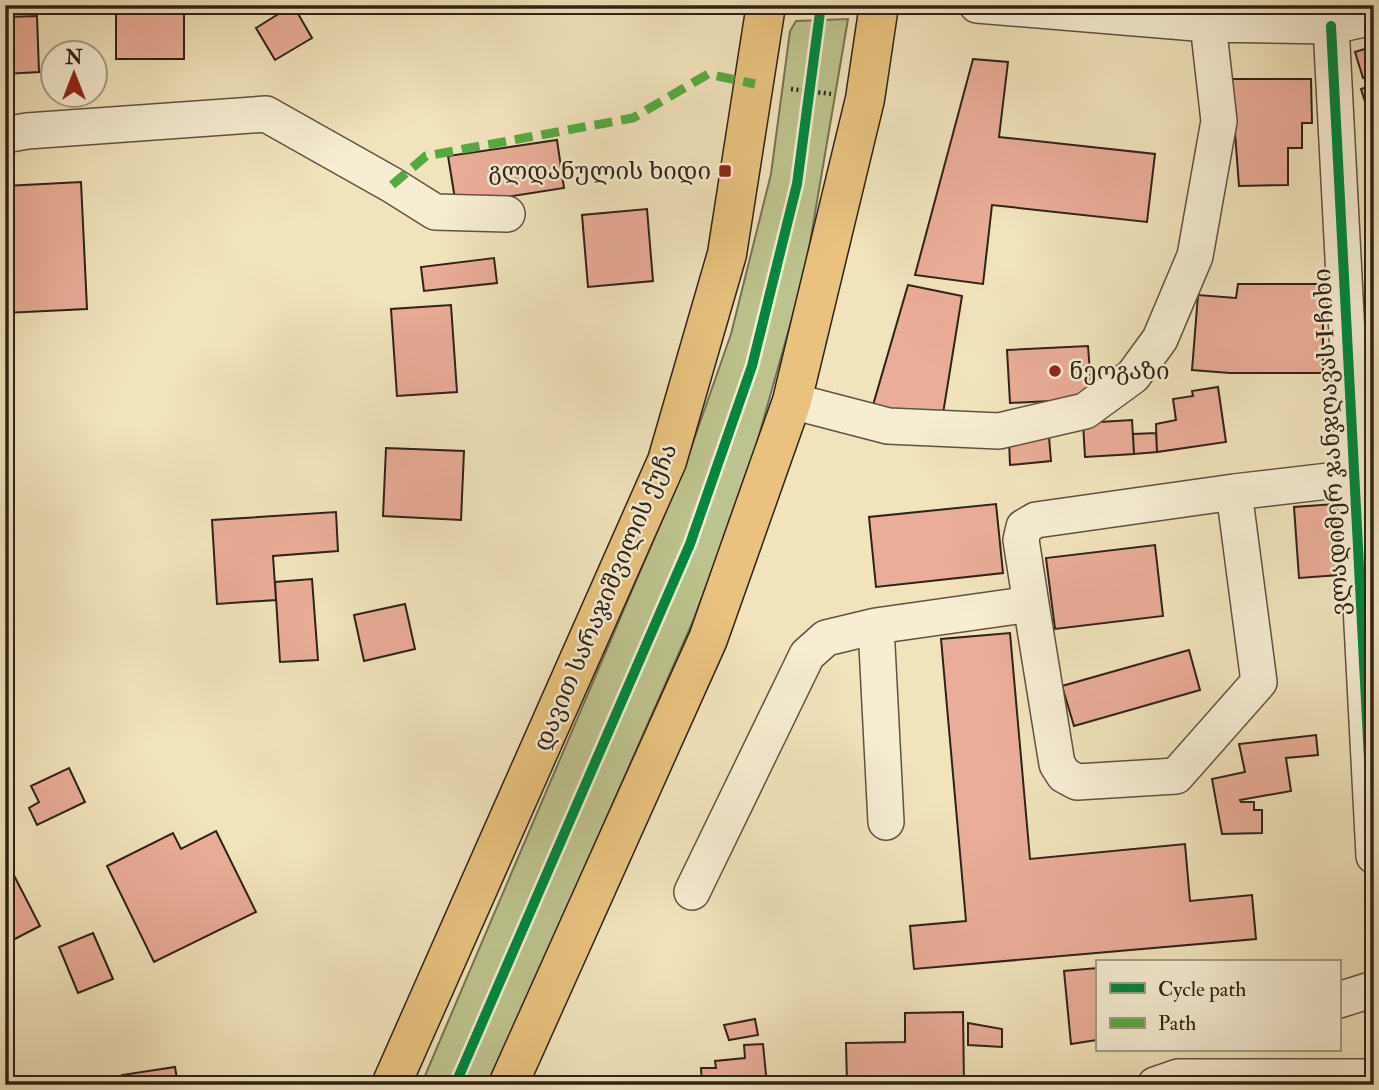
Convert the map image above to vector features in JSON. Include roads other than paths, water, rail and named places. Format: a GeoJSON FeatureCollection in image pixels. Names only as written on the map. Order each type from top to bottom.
{"type":"FeatureCollection","features":[{"type":"Feature","properties":{"kind":"main road","name":"დავით სარაჯიშვილის ქუჩა"},"geometry":{"type":"LineString","coordinates":[[391,1085],[667,461],[727,254],[766,5]]}},
{"type":"Feature","properties":{"kind":"main road"},"geometry":{"type":"LineString","coordinates":[[508,1085],[708,639],[792,401],[865,99],[879,5]]}},
{"type":"Feature","properties":{"kind":"street"},"geometry":{"type":"LineString","coordinates":[[977,5],[1208,24],[1249,15],[1348,18]]}},
{"type":"Feature","properties":{"kind":"street","name":"ვლადიმერ ჯანჯღავას I ჩიხი"},"geometry":{"type":"LineString","coordinates":[[1348,18],[1361,369],[1354,478],[1374,856]]}},
{"type":"Feature","properties":{"kind":"street"},"geometry":{"type":"LineString","coordinates":[[792,401],[888,426],[999,431],[1085,411],[1133,376],[1160,339],[1195,256],[1219,121],[1208,24]]}},
{"type":"Feature","properties":{"kind":"street"},"geometry":{"type":"LineString","coordinates":[[5,135],[27,131],[267,114],[435,212],[507,214]]}},
{"type":"Feature","properties":{"kind":"street"},"geometry":{"type":"LineString","coordinates":[[1234,492],[1259,682],[1176,776],[1077,782],[1064,775],[1057,764],[1031,604],[1021,540],[1024,527],[1036,520],[1234,492],[1354,478]]}},
{"type":"Feature","properties":{"kind":"street"},"geometry":{"type":"LineString","coordinates":[[692,892],[807,655],[826,638],[876,626],[1031,604]]}},
{"type":"Feature","properties":{"kind":"street"},"geometry":{"type":"LineString","coordinates":[[876,626],[886,822]]}},
{"type":"Feature","properties":{"kind":"street"},"geometry":{"type":"LineString","coordinates":[[1340,1000],[1374,989]]}},
{"type":"Feature","properties":{"kind":"street"},"geometry":{"type":"LineString","coordinates":[[1167,1081],[1218,1052]]}},
{"type":"Feature","properties":{"kind":"street"},"geometry":{"type":"LineString","coordinates":[[1167,1081],[1374,1076]]}},
{"type":"Feature","properties":{"kind":"place","name":"გლდანულის ხიდი"},"geometry":{"type":"Point","coordinates":[725,171]}},
{"type":"Feature","properties":{"kind":"place","name":"ნეოგაზი"},"geometry":{"type":"Point","coordinates":[1055,371]}}]}
